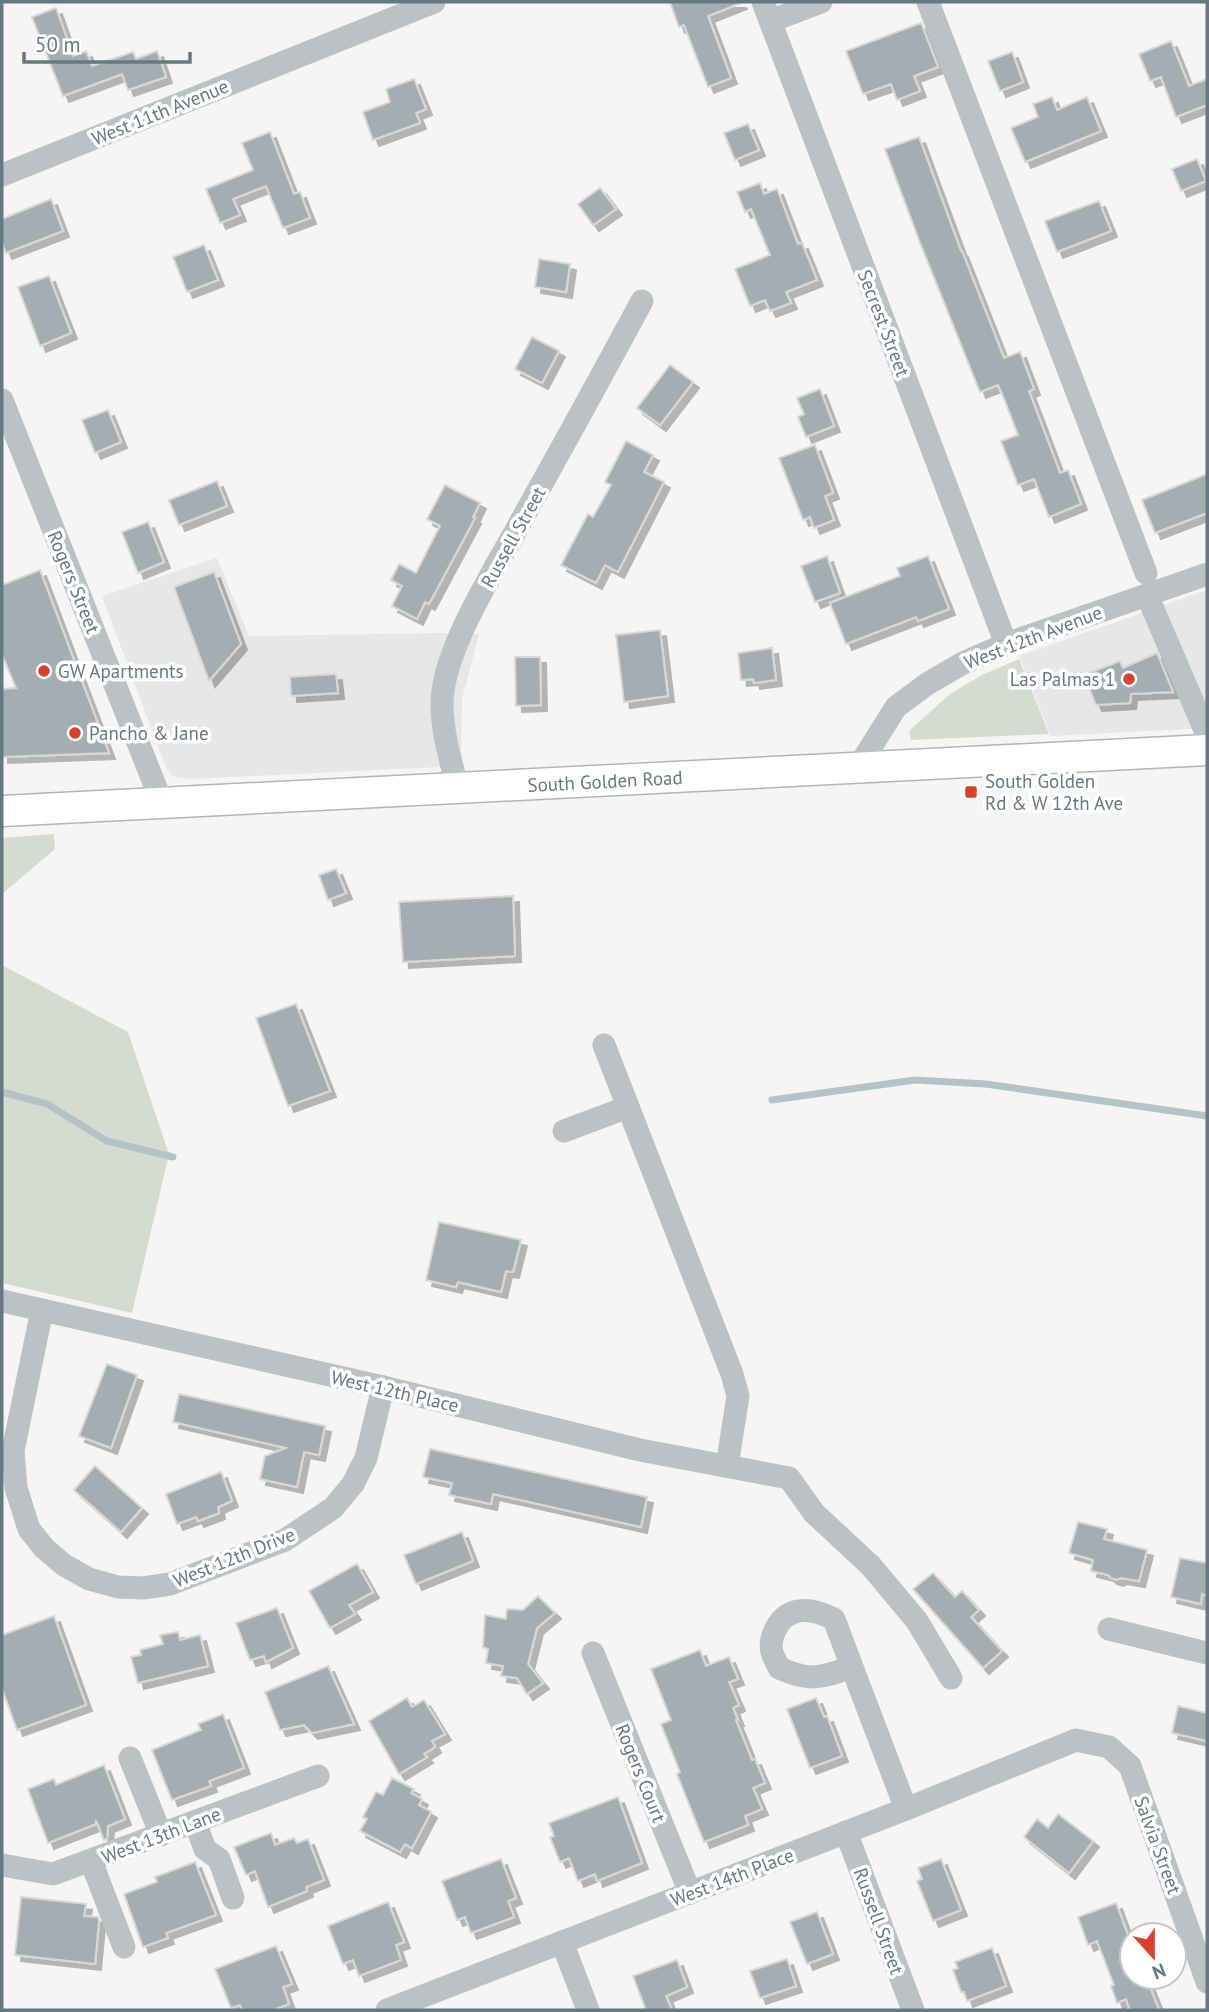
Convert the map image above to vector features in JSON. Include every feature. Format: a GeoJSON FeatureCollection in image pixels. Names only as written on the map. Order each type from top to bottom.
{"type":"FeatureCollection","features":[{"type":"Feature","properties":{"kind":"main road","name":"South Golden Road"},"geometry":{"type":"LineString","coordinates":[[2,811],[1207,750]]}},
{"type":"Feature","properties":{"kind":"street","name":"West 11th Avenue"},"geometry":{"type":"LineString","coordinates":[[2,175],[434,2]]}},
{"type":"Feature","properties":{"kind":"street"},"geometry":{"type":"LineString","coordinates":[[767,12],[821,2]]}},
{"type":"Feature","properties":{"kind":"street"},"geometry":{"type":"LineString","coordinates":[[928,2],[1147,584],[1207,735]]}},
{"type":"Feature","properties":{"kind":"street","name":"Secrest Street"},"geometry":{"type":"LineString","coordinates":[[767,12],[1006,644]]}},
{"type":"Feature","properties":{"kind":"street","name":"Russell Street"},"geometry":{"type":"LineString","coordinates":[[458,789],[444,731],[441,704],[454,649],[642,301]]}},
{"type":"Feature","properties":{"kind":"street","name":"Rogers Street"},"geometry":{"type":"LineString","coordinates":[[2,400],[162,803]]}},
{"type":"Feature","properties":{"kind":"street","name":"West 12th Avenue"},"geometry":{"type":"LineString","coordinates":[[857,769],[896,707],[927,684],[963,663],[1147,584],[1206,578]]}},
{"type":"Feature","properties":{"kind":"street"},"geometry":{"type":"LineString","coordinates":[[604,1045],[733,1374],[738,1396],[727,1466]]}},
{"type":"Feature","properties":{"kind":"street"},"geometry":{"type":"LineString","coordinates":[[564,1131],[628,1107]]}},
{"type":"Feature","properties":{"kind":"street","name":"West 12th Place"},"geometry":{"type":"LineString","coordinates":[[2,1301],[383,1387],[640,1450],[789,1478],[814,1513],[872,1566],[917,1621],[951,1678]]}},
{"type":"Feature","properties":{"kind":"street","name":"West 12th Drive"},"geometry":{"type":"LineString","coordinates":[[42,1310],[13,1451],[16,1488],[29,1529],[44,1548],[64,1565],[89,1579],[118,1587],[143,1588],[170,1584],[285,1540],[333,1508],[352,1484],[366,1458],[383,1387]]}},
{"type":"Feature","properties":{"kind":"street"},"geometry":{"type":"LineString","coordinates":[[1109,1629],[1207,1653]]}},
{"type":"Feature","properties":{"kind":"street","name":"Rogers Court"},"geometry":{"type":"LineString","coordinates":[[593,1653],[690,1894]]}},
{"type":"Feature","properties":{"kind":"street"},"geometry":{"type":"LineString","coordinates":[[852,1667],[906,1809]]}},
{"type":"Feature","properties":{"kind":"street","name":"West 14th Place"},"geometry":{"type":"LineString","coordinates":[[387,2010],[690,1894],[1076,1740]]}},
{"type":"Feature","properties":{"kind":"street","name":"Salvia Street"},"geometry":{"type":"LineString","coordinates":[[1076,1740],[1110,1746],[1130,1766],[1207,1982]]}},
{"type":"Feature","properties":{"kind":"street"},"geometry":{"type":"LineString","coordinates":[[130,1758],[160,1835]]}},
{"type":"Feature","properties":{"kind":"street","name":"West 13th Lane"},"geometry":{"type":"LineString","coordinates":[[2,1865],[53,1874],[318,1776]]}},
{"type":"Feature","properties":{"kind":"street"},"geometry":{"type":"LineString","coordinates":[[195,1822],[205,1849],[219,1859],[233,1898]]}},
{"type":"Feature","properties":{"kind":"street","name":"Russell Street"},"geometry":{"type":"LineString","coordinates":[[846,1832],[913,2010]]}},
{"type":"Feature","properties":{"kind":"street"},"geometry":{"type":"LineString","coordinates":[[91,1861],[124,1947]]}},
{"type":"Feature","properties":{"kind":"street"},"geometry":{"type":"LineString","coordinates":[[562,1942],[588,2010]]}},
{"type":"Feature","properties":{"kind":"shaded area"},"geometry":{"type":"Polygon","coordinates":[[[217,558],[249,636],[479,634],[462,699],[461,766],[190,779],[173,776],[166,768],[102,596],[217,558]]]}},
{"type":"Feature","properties":{"kind":"shaded area"},"geometry":{"type":"Polygon","coordinates":[[[1207,590],[1207,728],[1051,736],[1019,656],[1207,590]]]}},
{"type":"Feature","properties":{"kind":"shaded area"},"geometry":{"type":"Polygon","coordinates":[[[1019,659],[1049,734],[911,740],[909,731],[950,694],[982,675],[1019,659]]]}},
{"type":"Feature","properties":{"kind":"shaded area"},"geometry":{"type":"Polygon","coordinates":[[[54,834],[55,849],[2,894],[2,838],[54,834]]]}},
{"type":"Feature","properties":{"kind":"shaded area"},"geometry":{"type":"Polygon","coordinates":[[[2,965],[128,1032],[169,1154],[132,1313],[2,1283],[2,965]]]}},
{"type":"Feature","properties":{"kind":"building"},"geometry":{"type":"Polygon","coordinates":[[[670,2],[741,3],[708,16],[731,78],[708,87],[684,25],[679,27],[670,2]]]}},
{"type":"Feature","properties":{"kind":"building"},"geometry":{"type":"Polygon","coordinates":[[[56,8],[73,56],[86,51],[92,66],[133,52],[136,59],[157,51],[166,77],[128,90],[122,74],[63,96],[32,17],[56,8]]]}},
{"type":"Feature","properties":{"kind":"building"},"geometry":{"type":"Polygon","coordinates":[[[921,23],[938,67],[914,76],[920,91],[897,100],[891,84],[863,94],[846,51],[921,23]]]}},
{"type":"Feature","properties":{"kind":"building"},"geometry":{"type":"Polygon","coordinates":[[[1171,41],[1189,86],[1207,79],[1207,105],[1176,117],[1161,77],[1150,81],[1139,54],[1171,41]]]}},
{"type":"Feature","properties":{"kind":"building"},"geometry":{"type":"Polygon","coordinates":[[[1012,52],[1023,82],[1000,91],[988,61],[1012,52]]]}},
{"type":"Feature","properties":{"kind":"building"},"geometry":{"type":"Polygon","coordinates":[[[414,79],[426,109],[416,113],[420,123],[373,140],[363,112],[390,102],[386,89],[414,79]]]}},
{"type":"Feature","properties":{"kind":"building"},"geometry":{"type":"Polygon","coordinates":[[[1052,97],[1057,110],[1087,97],[1101,131],[1025,162],[1011,128],[1038,117],[1033,104],[1052,97]]]}},
{"type":"Feature","properties":{"kind":"building"},"geometry":{"type":"Polygon","coordinates":[[[748,124],[759,150],[735,160],[724,133],[748,124]]]}},
{"type":"Feature","properties":{"kind":"building"},"geometry":{"type":"Polygon","coordinates":[[[270,132],[294,194],[300,192],[310,218],[283,228],[266,186],[233,199],[240,215],[220,223],[206,189],[253,170],[242,143],[270,132]]]}},
{"type":"Feature","properties":{"kind":"building"},"geometry":{"type":"Polygon","coordinates":[[[919,137],[1004,358],[1020,352],[1034,389],[1029,391],[1060,473],[1068,470],[1081,504],[1049,517],[1034,479],[1018,485],[1001,441],[1018,435],[1005,401],[998,385],[980,392],[885,149],[919,137]]]}},
{"type":"Feature","properties":{"kind":"building"},"geometry":{"type":"Polygon","coordinates":[[[1197,159],[1206,181],[1181,191],[1172,169],[1197,159]]]}},
{"type":"Feature","properties":{"kind":"building"},"geometry":{"type":"Polygon","coordinates":[[[760,183],[764,194],[777,189],[798,244],[802,243],[817,280],[786,292],[791,303],[770,311],[765,300],[750,306],[735,269],[770,255],[751,209],[745,212],[737,192],[760,183]]]}},
{"type":"Feature","properties":{"kind":"building"},"geometry":{"type":"Polygon","coordinates":[[[600,188],[616,209],[593,225],[578,204],[600,188]]]}},
{"type":"Feature","properties":{"kind":"building"},"geometry":{"type":"Polygon","coordinates":[[[51,199],[63,231],[6,253],[2,242],[2,219],[51,199]]]}},
{"type":"Feature","properties":{"kind":"building"},"geometry":{"type":"Polygon","coordinates":[[[1099,201],[1111,231],[1057,252],[1045,221],[1099,201]]]}},
{"type":"Feature","properties":{"kind":"building"},"geometry":{"type":"Polygon","coordinates":[[[204,245],[218,280],[187,292],[173,257],[204,245]]]}},
{"type":"Feature","properties":{"kind":"building"},"geometry":{"type":"Polygon","coordinates":[[[539,259],[570,264],[566,292],[535,287],[539,259]]]}},
{"type":"Feature","properties":{"kind":"building"},"geometry":{"type":"Polygon","coordinates":[[[49,276],[71,333],[40,346],[18,287],[49,276]]]}},
{"type":"Feature","properties":{"kind":"building"},"geometry":{"type":"Polygon","coordinates":[[[532,337],[559,351],[542,383],[515,369],[532,337]]]}},
{"type":"Feature","properties":{"kind":"building"},"geometry":{"type":"Polygon","coordinates":[[[670,365],[693,382],[660,425],[637,408],[670,365]]]}},
{"type":"Feature","properties":{"kind":"building"},"geometry":{"type":"Polygon","coordinates":[[[820,389],[834,426],[806,437],[798,417],[804,414],[797,398],[820,389]]]}},
{"type":"Feature","properties":{"kind":"building"},"geometry":{"type":"Polygon","coordinates":[[[108,410],[121,442],[95,453],[82,420],[108,410]]]}},
{"type":"Feature","properties":{"kind":"building"},"geometry":{"type":"Polygon","coordinates":[[[626,441],[653,455],[644,472],[664,482],[618,572],[605,565],[596,583],[561,565],[588,514],[593,517],[611,485],[605,482],[626,441]]]}},
{"type":"Feature","properties":{"kind":"building"},"geometry":{"type":"Polygon","coordinates":[[[815,445],[833,493],[825,496],[834,520],[814,528],[810,517],[803,520],[779,458],[815,445]]]}},
{"type":"Feature","properties":{"kind":"building"},"geometry":{"type":"Polygon","coordinates":[[[1207,474],[1207,513],[1155,533],[1142,500],[1207,474]]]}},
{"type":"Feature","properties":{"kind":"building"},"geometry":{"type":"Polygon","coordinates":[[[217,481],[227,506],[179,525],[169,500],[217,481]]]}},
{"type":"Feature","properties":{"kind":"building"},"geometry":{"type":"Polygon","coordinates":[[[445,485],[480,503],[473,517],[475,518],[429,604],[425,602],[417,619],[392,606],[402,586],[391,580],[399,564],[416,573],[440,526],[427,519],[445,485]]]}},
{"type":"Feature","properties":{"kind":"building"},"geometry":{"type":"Polygon","coordinates":[[[148,522],[164,562],[138,573],[122,532],[148,522]]]}},
{"type":"Feature","properties":{"kind":"building"},"geometry":{"type":"Polygon","coordinates":[[[827,556],[840,593],[815,602],[801,566],[827,556]]]}},
{"type":"Feature","properties":{"kind":"building"},"geometry":{"type":"Polygon","coordinates":[[[928,556],[949,609],[918,621],[916,617],[846,644],[830,603],[900,576],[897,568],[928,556]]]}},
{"type":"Feature","properties":{"kind":"building","name":"GW Apartments"},"geometry":{"type":"Polygon","coordinates":[[[40,570],[109,753],[2,757],[2,689],[16,688],[2,654],[2,585],[40,570]]]}},
{"type":"Feature","properties":{"kind":"building"},"geometry":{"type":"Polygon","coordinates":[[[214,572],[241,644],[209,681],[174,587],[214,572]]]}},
{"type":"Feature","properties":{"kind":"building"},"geometry":{"type":"Polygon","coordinates":[[[660,630],[668,696],[624,702],[616,635],[660,630]]]}},
{"type":"Feature","properties":{"kind":"building"},"geometry":{"type":"Polygon","coordinates":[[[772,648],[776,680],[754,683],[753,679],[741,680],[738,653],[772,648]]]}},
{"type":"Feature","properties":{"kind":"building"},"geometry":{"type":"Polygon","coordinates":[[[1157,653],[1173,692],[1131,694],[1130,703],[1096,705],[1084,675],[1120,661],[1123,668],[1157,653]]]}},
{"type":"Feature","properties":{"kind":"building"},"geometry":{"type":"Polygon","coordinates":[[[515,657],[540,657],[541,705],[516,706],[515,657]]]}},
{"type":"Feature","properties":{"kind":"building"},"geometry":{"type":"Polygon","coordinates":[[[336,674],[338,693],[291,696],[290,677],[336,674]]]}},
{"type":"Feature","properties":{"kind":"building"},"geometry":{"type":"Polygon","coordinates":[[[336,869],[346,893],[328,900],[319,875],[336,869]]]}},
{"type":"Feature","properties":{"kind":"building"},"geometry":{"type":"Polygon","coordinates":[[[513,896],[515,956],[403,962],[399,902],[513,896]]]}},
{"type":"Feature","properties":{"kind":"building"},"geometry":{"type":"Polygon","coordinates":[[[296,1004],[330,1091],[288,1106],[256,1018],[296,1004]]]}},
{"type":"Feature","properties":{"kind":"building"},"geometry":{"type":"Polygon","coordinates":[[[439,1222],[521,1240],[513,1272],[506,1271],[501,1292],[458,1282],[456,1287],[426,1280],[439,1222]]]}},
{"type":"Feature","properties":{"kind":"building"},"geometry":{"type":"Polygon","coordinates":[[[107,1364],[137,1375],[111,1448],[79,1436],[107,1364]]]}},
{"type":"Feature","properties":{"kind":"building"},"geometry":{"type":"Polygon","coordinates":[[[179,1394],[325,1426],[319,1455],[304,1452],[297,1487],[260,1479],[265,1456],[286,1448],[173,1422],[179,1394]]]}},
{"type":"Feature","properties":{"kind":"building"},"geometry":{"type":"Polygon","coordinates":[[[430,1449],[647,1497],[641,1527],[493,1494],[491,1504],[449,1495],[452,1483],[423,1477],[430,1449]]]}},
{"type":"Feature","properties":{"kind":"building"},"geometry":{"type":"Polygon","coordinates":[[[95,1466],[142,1508],[121,1532],[74,1490],[95,1466]]]}},
{"type":"Feature","properties":{"kind":"building"},"geometry":{"type":"Polygon","coordinates":[[[221,1472],[232,1501],[218,1507],[219,1513],[198,1521],[196,1517],[177,1524],[166,1494],[221,1472]]]}},
{"type":"Feature","properties":{"kind":"building"},"geometry":{"type":"Polygon","coordinates":[[[1078,1522],[1107,1529],[1104,1539],[1147,1550],[1139,1581],[1121,1578],[1117,1580],[1091,1571],[1093,1560],[1069,1553],[1078,1522]]]}},
{"type":"Feature","properties":{"kind":"building"},"geometry":{"type":"Polygon","coordinates":[[[462,1532],[473,1561],[416,1584],[404,1555],[462,1532]]]}},
{"type":"Feature","properties":{"kind":"building"},"geometry":{"type":"Polygon","coordinates":[[[1180,1558],[1207,1563],[1207,1596],[1202,1594],[1201,1604],[1171,1597],[1180,1558]]]}},
{"type":"Feature","properties":{"kind":"building"},"geometry":{"type":"Polygon","coordinates":[[[357,1564],[373,1592],[349,1605],[355,1614],[330,1628],[309,1591],[357,1564]]]}},
{"type":"Feature","properties":{"kind":"building"},"geometry":{"type":"Polygon","coordinates":[[[933,1573],[955,1597],[962,1591],[979,1610],[971,1617],[1002,1651],[983,1668],[913,1589],[933,1573]]]}},
{"type":"Feature","properties":{"kind":"building"},"geometry":{"type":"Polygon","coordinates":[[[538,1596],[555,1613],[537,1628],[528,1664],[543,1683],[527,1694],[517,1678],[501,1676],[503,1666],[486,1663],[488,1649],[483,1647],[485,1615],[506,1619],[507,1609],[523,1610],[538,1596]]]}},
{"type":"Feature","properties":{"kind":"building"},"geometry":{"type":"Polygon","coordinates":[[[277,1608],[293,1648],[266,1662],[264,1656],[250,1660],[236,1623],[277,1608]]]}},
{"type":"Feature","properties":{"kind":"building"},"geometry":{"type":"Polygon","coordinates":[[[54,1616],[86,1705],[17,1730],[2,1688],[2,1635],[54,1616]]]}},
{"type":"Feature","properties":{"kind":"building"},"geometry":{"type":"Polygon","coordinates":[[[178,1632],[180,1640],[200,1635],[208,1666],[138,1683],[131,1657],[141,1655],[140,1650],[163,1644],[160,1635],[178,1632]]]}},
{"type":"Feature","properties":{"kind":"building"},"geometry":{"type":"Polygon","coordinates":[[[700,1650],[706,1666],[729,1657],[738,1679],[729,1682],[739,1705],[733,1708],[736,1720],[752,1760],[755,1759],[765,1783],[753,1788],[762,1809],[745,1816],[748,1825],[704,1842],[661,1724],[671,1720],[651,1669],[700,1650]]]}},
{"type":"Feature","properties":{"kind":"building"},"geometry":{"type":"Polygon","coordinates":[[[328,1666],[354,1724],[312,1733],[304,1725],[280,1730],[265,1692],[328,1666]]]}},
{"type":"Feature","properties":{"kind":"building"},"geometry":{"type":"Polygon","coordinates":[[[407,1698],[412,1707],[424,1700],[445,1734],[432,1741],[435,1747],[424,1754],[427,1757],[399,1774],[369,1721],[407,1698]]]}},
{"type":"Feature","properties":{"kind":"building"},"geometry":{"type":"Polygon","coordinates":[[[816,1698],[824,1717],[827,1716],[842,1756],[810,1768],[787,1709],[816,1698]]]}},
{"type":"Feature","properties":{"kind":"building"},"geometry":{"type":"Polygon","coordinates":[[[1178,1706],[1207,1713],[1207,1741],[1172,1733],[1178,1706]]]}},
{"type":"Feature","properties":{"kind":"building"},"geometry":{"type":"Polygon","coordinates":[[[223,1714],[244,1768],[209,1781],[211,1786],[172,1800],[152,1750],[201,1730],[198,1724],[223,1714]]]}},
{"type":"Feature","properties":{"kind":"building"},"geometry":{"type":"Polygon","coordinates":[[[104,1765],[125,1819],[108,1826],[107,1839],[104,1840],[96,1820],[96,1824],[48,1843],[28,1789],[54,1779],[56,1785],[104,1765]]]}},
{"type":"Feature","properties":{"kind":"building"},"geometry":{"type":"Polygon","coordinates":[[[392,1778],[414,1789],[411,1793],[422,1799],[419,1805],[431,1812],[412,1848],[405,1844],[400,1852],[360,1831],[367,1819],[363,1817],[376,1792],[383,1795],[392,1778]]]}},
{"type":"Feature","properties":{"kind":"building"},"geometry":{"type":"Polygon","coordinates":[[[618,1797],[642,1863],[597,1881],[595,1874],[578,1881],[569,1858],[560,1862],[550,1837],[554,1836],[549,1823],[618,1797]]]}},
{"type":"Feature","properties":{"kind":"building"},"geometry":{"type":"Polygon","coordinates":[[[1058,1814],[1093,1841],[1069,1873],[1024,1837],[1037,1819],[1048,1828],[1058,1814]]]}},
{"type":"Feature","properties":{"kind":"building"},"geometry":{"type":"Polygon","coordinates":[[[271,1833],[275,1845],[294,1838],[297,1843],[308,1839],[324,1880],[306,1887],[307,1891],[268,1907],[255,1871],[246,1875],[234,1847],[271,1833]]]}},
{"type":"Feature","properties":{"kind":"building"},"geometry":{"type":"Polygon","coordinates":[[[501,1859],[516,1898],[508,1901],[514,1917],[471,1933],[465,1917],[457,1920],[442,1881],[501,1859]]]}},
{"type":"Feature","properties":{"kind":"building"},"geometry":{"type":"Polygon","coordinates":[[[941,1859],[961,1910],[933,1921],[917,1881],[922,1879],[918,1868],[941,1859]]]}},
{"type":"Feature","properties":{"kind":"building"},"geometry":{"type":"Polygon","coordinates":[[[195,1862],[216,1915],[166,1933],[168,1938],[143,1947],[124,1894],[157,1882],[155,1877],[195,1862]]]}},
{"type":"Feature","properties":{"kind":"building"},"geometry":{"type":"Polygon","coordinates":[[[21,1897],[86,1904],[84,1916],[98,1917],[99,1921],[95,1964],[15,1955],[21,1897]]]}},
{"type":"Feature","properties":{"kind":"building"},"geometry":{"type":"Polygon","coordinates":[[[388,1902],[404,1942],[396,1945],[401,1960],[359,1976],[353,1960],[343,1964],[328,1926],[388,1902]]]}},
{"type":"Feature","properties":{"kind":"building"},"geometry":{"type":"Polygon","coordinates":[[[1116,1903],[1123,1921],[1118,1921],[1118,1991],[1152,1991],[1159,2010],[1130,2010],[1126,1999],[1117,2003],[1111,1986],[1114,1985],[1097,1941],[1088,1945],[1078,1917],[1116,1903]]]}},
{"type":"Feature","properties":{"kind":"building"},"geometry":{"type":"Polygon","coordinates":[[[817,1912],[833,1954],[807,1964],[790,1922],[817,1912]]]}},
{"type":"Feature","properties":{"kind":"building"},"geometry":{"type":"Polygon","coordinates":[[[276,1946],[292,1984],[283,1987],[289,2004],[273,2010],[242,2010],[240,2005],[231,2008],[215,1969],[276,1946]]]}},
{"type":"Feature","properties":{"kind":"building"},"geometry":{"type":"Polygon","coordinates":[[[992,1948],[1006,1986],[967,2001],[953,1970],[958,1968],[955,1962],[992,1948]]]}},
{"type":"Feature","properties":{"kind":"building"},"geometry":{"type":"Polygon","coordinates":[[[787,1959],[796,1986],[760,1998],[750,1971],[787,1959]]]}},
{"type":"Feature","properties":{"kind":"building"},"geometry":{"type":"Polygon","coordinates":[[[677,1960],[687,1987],[666,1996],[672,2010],[646,2010],[633,1976],[677,1960]]]}},
{"type":"Feature","properties":{"kind":"waterway"},"geometry":{"type":"LineString","coordinates":[[772,1100],[915,1080],[986,1084],[1207,1116]]}},
{"type":"Feature","properties":{"kind":"waterway"},"geometry":{"type":"LineString","coordinates":[[2,1092],[47,1104],[107,1141],[173,1157]]}},
{"type":"Feature","properties":{"kind":"place","name":"GW Apartments"},"geometry":{"type":"Point","coordinates":[44,671]}},
{"type":"Feature","properties":{"kind":"place","name":"Las Palmas 1"},"geometry":{"type":"Point","coordinates":[1129,679]}},
{"type":"Feature","properties":{"kind":"place","name":"Pancho & Jane"},"geometry":{"type":"Point","coordinates":[75,733]}},
{"type":"Feature","properties":{"kind":"place","name":"South Golden Rd & W 12th Ave"},"geometry":{"type":"Point","coordinates":[971,792]}}]}
